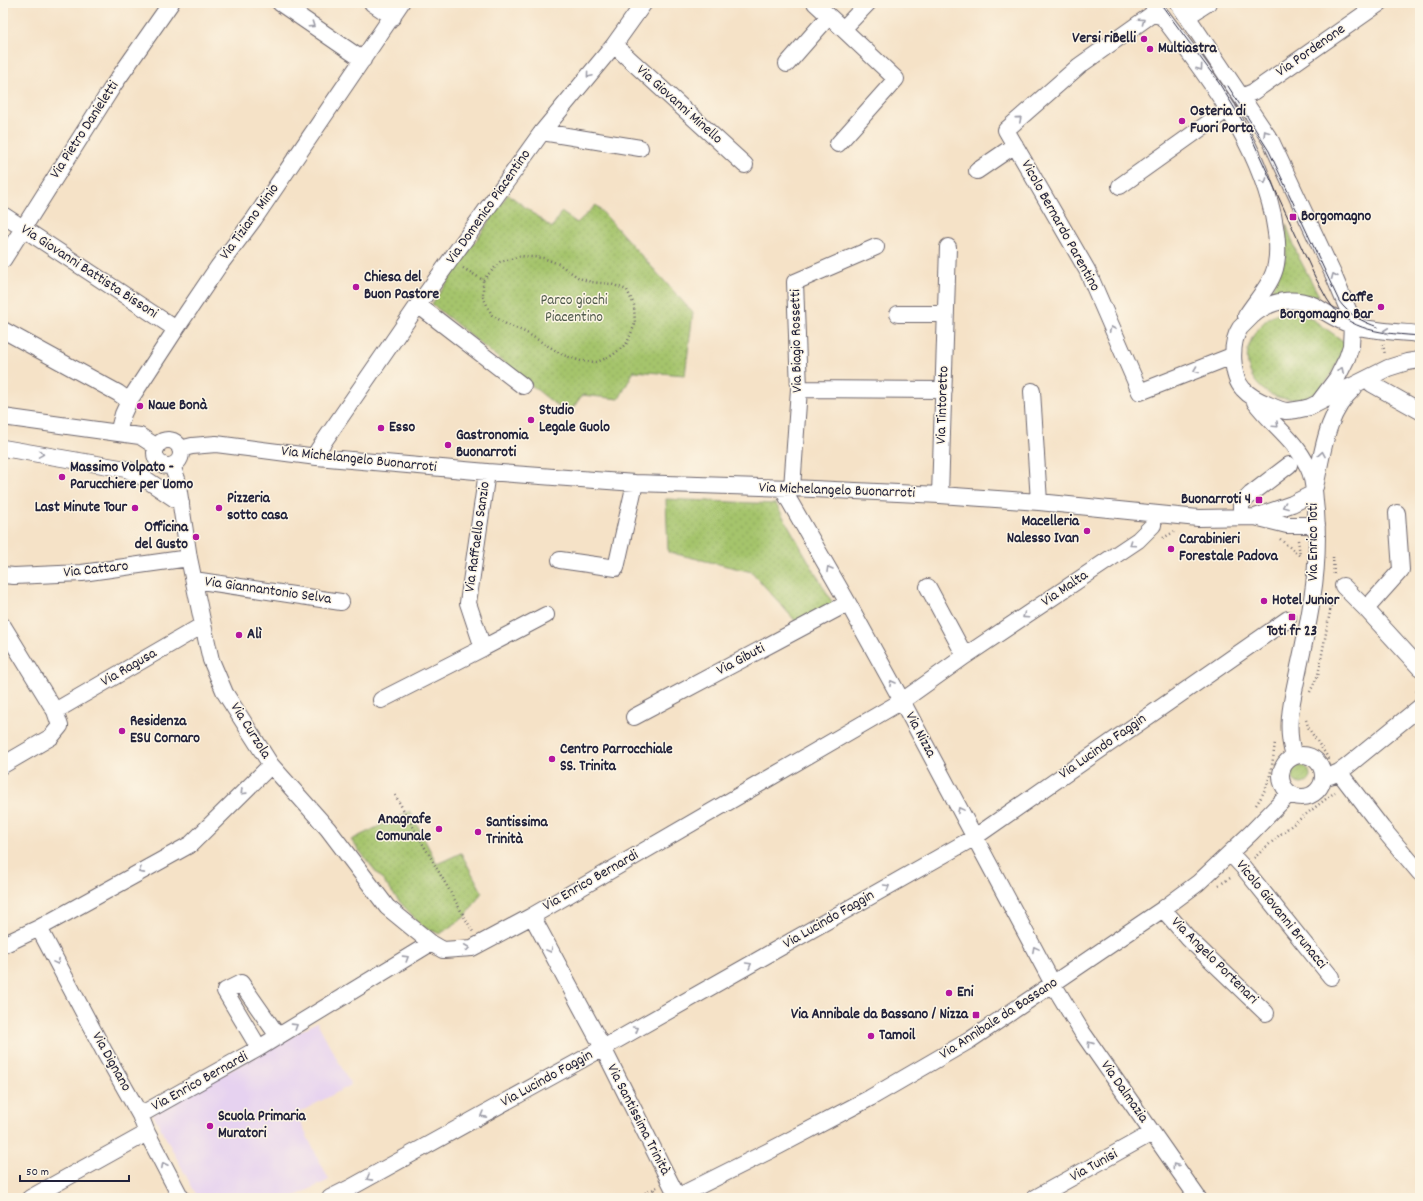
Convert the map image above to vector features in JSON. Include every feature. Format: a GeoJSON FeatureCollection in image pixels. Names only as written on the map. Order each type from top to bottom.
{"type":"FeatureCollection","features":[{"type":"Feature","properties":{"kind":"street","name":"Via Pietro Danieletti"},"geometry":{"type":"LineString","coordinates":[[3,260],[115,82],[171,3]]}},
{"type":"Feature","properties":{"kind":"street"},"geometry":{"type":"LineString","coordinates":[[280,3],[363,60]]}},
{"type":"Feature","properties":{"kind":"street"},"geometry":{"type":"LineString","coordinates":[[372,3],[393,17]]}},
{"type":"Feature","properties":{"kind":"street","name":"Via Tiziano Minio"},"geometry":{"type":"LineString","coordinates":[[118,432],[123,414],[129,401],[176,329],[218,267],[254,219],[402,3]]}},
{"type":"Feature","properties":{"kind":"street","name":"Via Domenico Piacentino"},"geometry":{"type":"LineString","coordinates":[[317,457],[318,450],[418,305],[542,132],[614,45],[644,3]]}},
{"type":"Feature","properties":{"kind":"street"},"geometry":{"type":"LineString","coordinates":[[815,3],[896,79],[838,144]]}},
{"type":"Feature","properties":{"kind":"street"},"geometry":{"type":"LineString","coordinates":[[843,29],[868,3]]}},
{"type":"Feature","properties":{"kind":"street"},"geometry":{"type":"LineString","coordinates":[[1152,3],[1228,109],[1246,141],[1265,185],[1276,229],[1276,265],[1273,273],[1240,328],[1232,356],[1236,376],[1246,392],[1265,404],[1285,411],[1299,410],[1310,407],[1367,382]]}},
{"type":"Feature","properties":{"kind":"street"},"geometry":{"type":"LineString","coordinates":[[1182,8],[1191,14],[1208,3]]}},
{"type":"Feature","properties":{"kind":"street","name":"Via Pordenone"},"geometry":{"type":"LineString","coordinates":[[1241,94],[1246,95],[1253,92],[1380,3]]}},
{"type":"Feature","properties":{"kind":"street"},"geometry":{"type":"LineString","coordinates":[[1182,8],[1258,119],[1279,155],[1347,306],[1352,325],[1351,346],[1337,378],[1319,402]]}},
{"type":"Feature","properties":{"kind":"street","name":"Vicolo Bernardo Parentino"},"geometry":{"type":"LineString","coordinates":[[1163,17],[1154,14],[1148,17],[1079,66],[1006,130],[1087,270],[1140,392],[1232,356]]}},
{"type":"Feature","properties":{"kind":"street"},"geometry":{"type":"LineString","coordinates":[[787,64],[829,16]]}},
{"type":"Feature","properties":{"kind":"street","name":"Via Giovanni Minello"},"geometry":{"type":"LineString","coordinates":[[614,45],[745,164]]}},
{"type":"Feature","properties":{"kind":"street"},"geometry":{"type":"LineString","coordinates":[[1120,186],[1228,109]]}},
{"type":"Feature","properties":{"kind":"street"},"geometry":{"type":"LineString","coordinates":[[542,132],[640,148]]}},
{"type":"Feature","properties":{"kind":"street","name":"Vicolo Bernardo Parentino"},"geometry":{"type":"LineString","coordinates":[[977,171],[1015,145]]}},
{"type":"Feature","properties":{"kind":"street","name":"Via Giovanni Battista Bissoni"},"geometry":{"type":"LineString","coordinates":[[3,215],[176,329]]}},
{"type":"Feature","properties":{"kind":"street","name":"Via Biagio Rossetti"},"geometry":{"type":"LineString","coordinates":[[787,488],[799,389],[795,282],[876,247]]}},
{"type":"Feature","properties":{"kind":"street","name":"Via Tintoretto"},"geometry":{"type":"LineString","coordinates":[[940,495],[948,247]]}},
{"type":"Feature","properties":{"kind":"street"},"geometry":{"type":"LineString","coordinates":[[1240,328],[1253,315],[1263,308],[1286,300],[1300,301],[1313,305],[1352,325],[1384,331],[1420,334]]}},
{"type":"Feature","properties":{"kind":"street"},"geometry":{"type":"LineString","coordinates":[[418,305],[523,386]]}},
{"type":"Feature","properties":{"kind":"street"},"geometry":{"type":"LineString","coordinates":[[898,314],[946,314]]}},
{"type":"Feature","properties":{"kind":"street"},"geometry":{"type":"LineString","coordinates":[[3,330],[118,393],[129,401]]}},
{"type":"Feature","properties":{"kind":"street"},"geometry":{"type":"LineString","coordinates":[[1314,492],[1324,442],[1332,419],[1344,399],[1388,368],[1420,360]]}},
{"type":"Feature","properties":{"kind":"street"},"geometry":{"type":"LineString","coordinates":[[1367,382],[1420,411]]}},
{"type":"Feature","properties":{"kind":"street"},"geometry":{"type":"LineString","coordinates":[[799,389],[944,390]]}},
{"type":"Feature","properties":{"kind":"street"},"geometry":{"type":"LineString","coordinates":[[1032,391],[1039,502]]}},
{"type":"Feature","properties":{"kind":"street","name":"Via Enrico Toti"},"geometry":{"type":"LineString","coordinates":[[1246,392],[1297,447],[1309,468],[1314,492],[1317,568],[1308,626],[1291,706],[1289,723],[1290,744],[1294,756]]}},
{"type":"Feature","properties":{"kind":"street"},"geometry":{"type":"LineString","coordinates":[[3,417],[140,436],[157,447]]}},
{"type":"Feature","properties":{"kind":"street"},"geometry":{"type":"LineString","coordinates":[[164,441],[169,441],[177,445],[180,449],[181,454],[179,459],[172,466],[159,463],[155,455],[157,447],[164,441]]}},
{"type":"Feature","properties":{"kind":"street","name":"Via Michelangelo Buonarroti"},"geometry":{"type":"LineString","coordinates":[[180,449],[192,446],[216,444],[317,457],[635,483],[940,495],[1039,502],[1198,518],[1248,517],[1286,525],[1316,525]]}},
{"type":"Feature","properties":{"kind":"street"},"geometry":{"type":"LineString","coordinates":[[3,448],[126,468],[141,476],[181,503]]}},
{"type":"Feature","properties":{"kind":"street"},"geometry":{"type":"LineString","coordinates":[[1248,517],[1242,504],[1251,494],[1290,465]]}},
{"type":"Feature","properties":{"kind":"street","name":"Via Curzola"},"geometry":{"type":"LineString","coordinates":[[172,466],[177,479],[189,558],[202,625],[211,660],[226,693],[271,765],[328,830],[387,907],[431,942]]}},
{"type":"Feature","properties":{"kind":"street","name":"Via Raffaello Sanzio"},"geometry":{"type":"LineString","coordinates":[[483,648],[468,603],[487,472]]}},
{"type":"Feature","properties":{"kind":"street"},"geometry":{"type":"LineString","coordinates":[[560,560],[616,568],[635,483]]}},
{"type":"Feature","properties":{"kind":"street","name":"Via Nizza"},"geometry":{"type":"LineString","coordinates":[[787,488],[1053,984]]}},
{"type":"Feature","properties":{"kind":"street","name":"Via Michelangelo Buonarroti"},"geometry":{"type":"LineString","coordinates":[[1248,517],[1292,504],[1314,492]]}},
{"type":"Feature","properties":{"kind":"street"},"geometry":{"type":"LineString","coordinates":[[1366,609],[1401,570],[1396,513]]}},
{"type":"Feature","properties":{"kind":"street","name":"Via Malta"},"geometry":{"type":"LineString","coordinates":[[902,701],[965,656],[1138,540],[1153,525],[1154,514]]}},
{"type":"Feature","properties":{"kind":"street","name":"Via Cattaro"},"geometry":{"type":"LineString","coordinates":[[7,579],[82,573],[189,558]]}},
{"type":"Feature","properties":{"kind":"street","name":"Via Giannantonio Selva"},"geometry":{"type":"LineString","coordinates":[[194,580],[341,602]]}},
{"type":"Feature","properties":{"kind":"street"},"geometry":{"type":"LineString","coordinates":[[1337,585],[1366,609],[1420,668]]}},
{"type":"Feature","properties":{"kind":"street"},"geometry":{"type":"LineString","coordinates":[[928,586],[965,656]]}},
{"type":"Feature","properties":{"kind":"street","name":"Via Gibuti"},"geometry":{"type":"LineString","coordinates":[[634,717],[848,603]]}},
{"type":"Feature","properties":{"kind":"street"},"geometry":{"type":"LineString","coordinates":[[381,700],[546,615]]}},
{"type":"Feature","properties":{"kind":"street","name":"Via Lucindo Faggin"},"geometry":{"type":"LineString","coordinates":[[330,1198],[353,1193],[603,1048],[975,837],[1288,619]]}},
{"type":"Feature","properties":{"kind":"street","name":"Via Ragusa"},"geometry":{"type":"LineString","coordinates":[[55,711],[202,625]]}},
{"type":"Feature","properties":{"kind":"street"},"geometry":{"type":"LineString","coordinates":[[3,626],[55,711],[60,726],[51,737],[3,765]]}},
{"type":"Feature","properties":{"kind":"street","name":"Via Enrico Bernardi"},"geometry":{"type":"LineString","coordinates":[[140,1115],[259,1048],[431,942],[443,950],[472,948],[480,944],[532,916],[902,701]]}},
{"type":"Feature","properties":{"kind":"street"},"geometry":{"type":"LineString","coordinates":[[1323,776],[1333,775],[1336,766],[1420,707]]}},
{"type":"Feature","properties":{"kind":"street"},"geometry":{"type":"LineString","coordinates":[[1302,754],[1310,756],[1317,761],[1322,768],[1323,776],[1319,788],[1314,793],[1308,796],[1295,796],[1284,787],[1281,773],[1283,766],[1288,760],[1294,756],[1302,754]]}},
{"type":"Feature","properties":{"kind":"street"},"geometry":{"type":"LineString","coordinates":[[3,945],[38,928],[191,844],[271,765]]}},
{"type":"Feature","properties":{"kind":"street"},"geometry":{"type":"LineString","coordinates":[[1336,766],[1382,828],[1420,873]]}},
{"type":"Feature","properties":{"kind":"street","name":"Via Annibale da Bassano"},"geometry":{"type":"LineString","coordinates":[[677,1198],[870,1098],[970,1040],[1163,909],[1198,883],[1260,825],[1290,793]]}},
{"type":"Feature","properties":{"kind":"street","name":"Vicolo Giovanni Brunacci"},"geometry":{"type":"LineString","coordinates":[[1230,853],[1244,867],[1331,977]]}},
{"type":"Feature","properties":{"kind":"street","name":"Via Angelo Portenari"},"geometry":{"type":"LineString","coordinates":[[1163,909],[1189,939],[1266,1013]]}},
{"type":"Feature","properties":{"kind":"street","name":"Via Santissima Trinità"},"geometry":{"type":"LineString","coordinates":[[532,916],[603,1048],[677,1198]]}},
{"type":"Feature","properties":{"kind":"street","name":"Via Dignano"},"geometry":{"type":"LineString","coordinates":[[38,928],[140,1115],[147,1133],[181,1198]]}},
{"type":"Feature","properties":{"kind":"street","name":"Via Enrico Bernardi"},"geometry":{"type":"LineString","coordinates":[[259,1048],[225,991],[241,983],[278,1036]]}},
{"type":"Feature","properties":{"kind":"street","name":"Via Dalmazia"},"geometry":{"type":"LineString","coordinates":[[1053,984],[1082,1032],[1198,1198]]}},
{"type":"Feature","properties":{"kind":"street","name":"Via Enrico Bernardi"},"geometry":{"type":"LineString","coordinates":[[30,1198],[147,1133]]}},
{"type":"Feature","properties":{"kind":"street","name":"Via Tunisi"},"geometry":{"type":"LineString","coordinates":[[1035,1198],[1152,1133]]}},
{"type":"Feature","properties":{"kind":"path"},"geometry":{"type":"LineString","coordinates":[[521,256],[543,258],[559,264],[579,278],[591,282],[612,284],[627,290],[634,305],[635,324],[627,343],[613,354],[596,362],[580,361],[563,355],[525,332],[506,324],[492,315],[483,297],[483,280],[500,262],[521,256]]}},
{"type":"Feature","properties":{"kind":"path"},"geometry":{"type":"LineString","coordinates":[[459,265],[483,280]]}},
{"type":"Feature","properties":{"kind":"path"},"geometry":{"type":"LineString","coordinates":[[1384,331],[1383,345],[1388,368]]}},
{"type":"Feature","properties":{"kind":"path"},"geometry":{"type":"LineString","coordinates":[[1279,539],[1300,556],[1299,542]]}},
{"type":"Feature","properties":{"kind":"path"},"geometry":{"type":"LineString","coordinates":[[1309,693],[1318,675],[1337,585],[1333,552]]}},
{"type":"Feature","properties":{"kind":"path"},"geometry":{"type":"LineString","coordinates":[[1305,719],[1309,729],[1329,759],[1336,766]]}},
{"type":"Feature","properties":{"kind":"path"},"geometry":{"type":"LineString","coordinates":[[1252,809],[1267,788],[1272,768],[1275,738]]}},
{"type":"Feature","properties":{"kind":"path"},"geometry":{"type":"LineString","coordinates":[[1248,862],[1283,832],[1337,790]]}},
{"type":"Feature","properties":{"kind":"path"},"geometry":{"type":"LineString","coordinates":[[395,795],[480,944]]}},
{"type":"Feature","properties":{"kind":"path"},"geometry":{"type":"LineString","coordinates":[[634,1198],[654,1189]]}},
{"type":"Feature","properties":{"kind":"path"},"geometry":{"type":"LineString","coordinates":[[1415,1198],[1420,1189]]}},
{"type":"Feature","properties":{"kind":"shaded area"},"geometry":{"type":"Polygon","coordinates":[[[317,1022],[351,1085],[296,1114],[329,1180],[291,1198],[198,1198],[153,1114],[317,1022]]]}},
{"type":"Feature","properties":{"kind":"green space","name":"Parco giochi Piacentino"},"geometry":{"type":"Polygon","coordinates":[[[508,194],[552,228],[561,212],[577,223],[596,205],[693,313],[685,375],[634,371],[619,399],[582,395],[568,415],[432,304],[508,194]]]}},
{"type":"Feature","properties":{"kind":"green space"},"geometry":{"type":"Polygon","coordinates":[[[1286,224],[1298,256],[1319,296],[1308,295],[1265,301],[1277,279],[1286,257],[1286,224]]]}},
{"type":"Feature","properties":{"kind":"green space"},"geometry":{"type":"Polygon","coordinates":[[[1285,312],[1299,312],[1315,321],[1346,343],[1327,381],[1314,394],[1303,398],[1282,398],[1270,394],[1260,387],[1248,366],[1247,354],[1251,341],[1258,329],[1271,316],[1285,312]]]}},
{"type":"Feature","properties":{"kind":"green space"},"geometry":{"type":"Polygon","coordinates":[[[666,499],[776,504],[836,609],[799,625],[752,572],[668,552],[666,499]]]}},
{"type":"Feature","properties":{"kind":"green space"},"geometry":{"type":"Polygon","coordinates":[[[1297,766],[1305,766],[1310,771],[1308,782],[1305,784],[1297,784],[1292,779],[1292,771],[1297,766]]]}},
{"type":"Feature","properties":{"kind":"green space"},"geometry":{"type":"Polygon","coordinates":[[[410,811],[437,864],[461,853],[482,892],[466,916],[440,934],[423,927],[399,901],[351,840],[410,811]]]}},
{"type":"Feature","properties":{"kind":"tram line"},"geometry":{"type":"LineString","coordinates":[[1160,3],[1219,83],[1248,130],[1315,277],[1327,299],[1345,319],[1356,325],[1381,332],[1420,336]]}},
{"type":"Feature","properties":{"kind":"tram line"},"geometry":{"type":"LineString","coordinates":[[1228,86],[1269,151],[1339,301],[1347,310],[1357,317],[1378,327]]}},
{"type":"Feature","properties":{"kind":"place","name":"Versi riBelli"},"geometry":{"type":"Point","coordinates":[1144,39]}},
{"type":"Feature","properties":{"kind":"place","name":"Multiastra"},"geometry":{"type":"Point","coordinates":[1150,49]}},
{"type":"Feature","properties":{"kind":"place","name":"Osteria di Fuori Porta"},"geometry":{"type":"Point","coordinates":[1182,121]}},
{"type":"Feature","properties":{"kind":"place","name":"Borgomagno"},"geometry":{"type":"Point","coordinates":[1293,217]}},
{"type":"Feature","properties":{"kind":"place","name":"Chiesa del Buon Pastore"},"geometry":{"type":"Point","coordinates":[356,287]}},
{"type":"Feature","properties":{"kind":"place","name":"Caffe Borgomagno Bar"},"geometry":{"type":"Point","coordinates":[1381,307]}},
{"type":"Feature","properties":{"kind":"place","name":"Naue Bonà"},"geometry":{"type":"Point","coordinates":[140,406]}},
{"type":"Feature","properties":{"kind":"place","name":"Studio Legale Guolo"},"geometry":{"type":"Point","coordinates":[531,420]}},
{"type":"Feature","properties":{"kind":"place","name":"Esso"},"geometry":{"type":"Point","coordinates":[381,428]}},
{"type":"Feature","properties":{"kind":"place","name":"Gastronomia Buonarroti"},"geometry":{"type":"Point","coordinates":[448,445]}},
{"type":"Feature","properties":{"kind":"place","name":"Massimo Volpato - Parucchiere per Uomo"},"geometry":{"type":"Point","coordinates":[62,477]}},
{"type":"Feature","properties":{"kind":"place","name":"Buonarroti 4"},"geometry":{"type":"Point","coordinates":[1259,500]}},
{"type":"Feature","properties":{"kind":"place","name":"Last Minute Tour"},"geometry":{"type":"Point","coordinates":[135,508]}},
{"type":"Feature","properties":{"kind":"place","name":"Pizzeria sotto casa"},"geometry":{"type":"Point","coordinates":[219,508]}},
{"type":"Feature","properties":{"kind":"place","name":"Macelleria Nalesso Ivan"},"geometry":{"type":"Point","coordinates":[1087,531]}},
{"type":"Feature","properties":{"kind":"place","name":"Officina del Gusto"},"geometry":{"type":"Point","coordinates":[196,537]}},
{"type":"Feature","properties":{"kind":"place","name":"Carabinieri Forestale Padova"},"geometry":{"type":"Point","coordinates":[1171,549]}},
{"type":"Feature","properties":{"kind":"place","name":"Hotel Junior"},"geometry":{"type":"Point","coordinates":[1264,601]}},
{"type":"Feature","properties":{"kind":"place","name":"Toti fr 23"},"geometry":{"type":"Point","coordinates":[1292,617]}},
{"type":"Feature","properties":{"kind":"place","name":"Alì"},"geometry":{"type":"Point","coordinates":[239,635]}},
{"type":"Feature","properties":{"kind":"place","name":"Residenza ESU Cornaro"},"geometry":{"type":"Point","coordinates":[122,731]}},
{"type":"Feature","properties":{"kind":"place","name":"Centro Parrocchiale SS. Trinita"},"geometry":{"type":"Point","coordinates":[552,759]}},
{"type":"Feature","properties":{"kind":"place","name":"Anagrafe Comunale"},"geometry":{"type":"Point","coordinates":[439,829]}},
{"type":"Feature","properties":{"kind":"place","name":"Santissima Trinità"},"geometry":{"type":"Point","coordinates":[478,832]}},
{"type":"Feature","properties":{"kind":"place","name":"Eni"},"geometry":{"type":"Point","coordinates":[949,993]}},
{"type":"Feature","properties":{"kind":"place","name":"Via Annibale da Bassano / Nizza"},"geometry":{"type":"Point","coordinates":[976,1015]}},
{"type":"Feature","properties":{"kind":"place","name":"Tamoil"},"geometry":{"type":"Point","coordinates":[871,1036]}},
{"type":"Feature","properties":{"kind":"place","name":"Scuola Primaria Muratori"},"geometry":{"type":"Point","coordinates":[210,1126]}}]}
